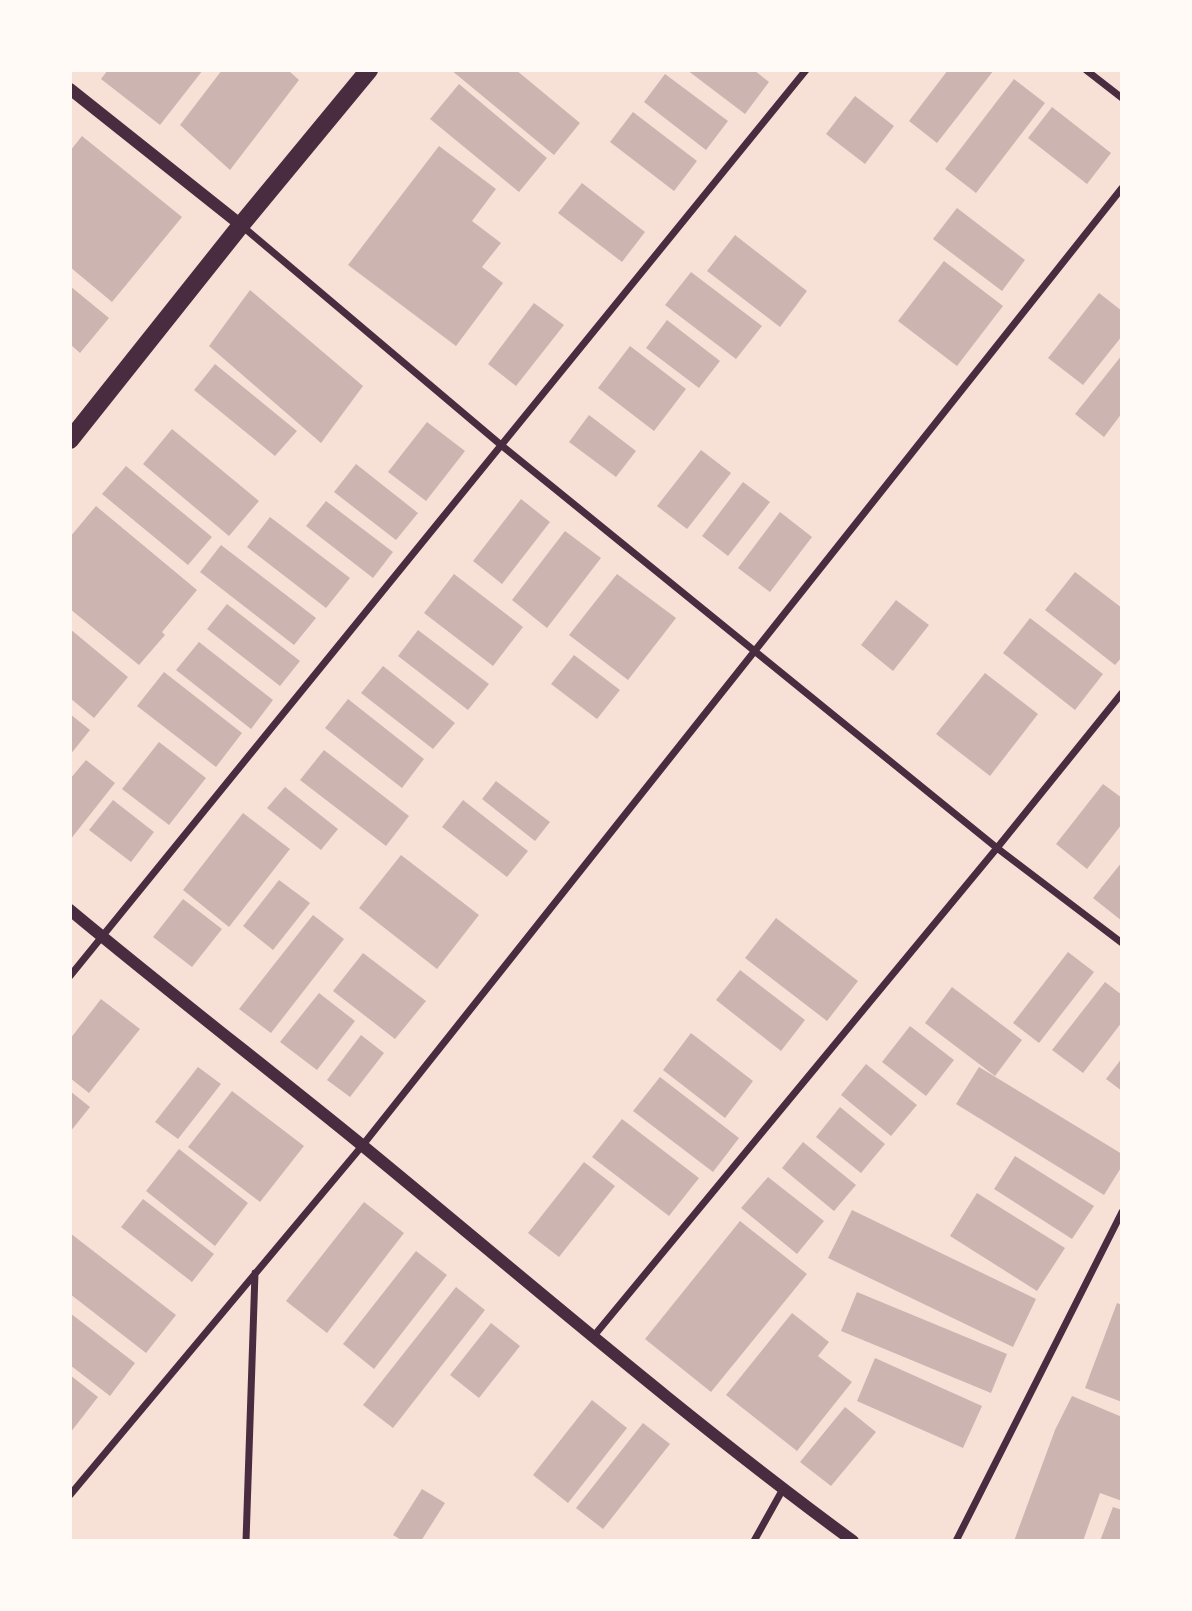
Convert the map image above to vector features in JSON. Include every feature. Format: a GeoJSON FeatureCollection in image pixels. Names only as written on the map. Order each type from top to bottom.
{"type":"FeatureCollection","features":[{"type":"Feature","properties":{"kind":"main road"},"geometry":{"type":"LineString","coordinates":[[70,440],[241,225],[369,70]]}},
{"type":"Feature","properties":{"kind":"street"},"geometry":{"type":"LineString","coordinates":[[70,976],[806,70]]}},
{"type":"Feature","properties":{"kind":"street"},"geometry":{"type":"LineString","coordinates":[[1086,70],[1122,98]]}},
{"type":"Feature","properties":{"kind":"street"},"geometry":{"type":"LineString","coordinates":[[70,89],[241,225],[501,445],[997,848],[1122,943]]}},
{"type":"Feature","properties":{"kind":"street"},"geometry":{"type":"LineString","coordinates":[[70,1495],[362,1146],[1122,188]]}},
{"type":"Feature","properties":{"kind":"street"},"geometry":{"type":"LineString","coordinates":[[593,1337],[1122,693]]}},
{"type":"Feature","properties":{"kind":"street"},"geometry":{"type":"LineString","coordinates":[[70,910],[593,1337],[783,1489],[853,1541]]}},
{"type":"Feature","properties":{"kind":"street"},"geometry":{"type":"LineString","coordinates":[[956,1541],[1122,1212]]}},
{"type":"Feature","properties":{"kind":"street"},"geometry":{"type":"LineString","coordinates":[[246,1541],[255,1273]]}},
{"type":"Feature","properties":{"kind":"street"},"geometry":{"type":"LineString","coordinates":[[754,1541],[783,1489]]}},
{"type":"Feature","properties":{"kind":"building"},"geometry":{"type":"Polygon","coordinates":[[[108,70],[203,70],[160,125],[101,79],[108,70]]]}},
{"type":"Feature","properties":{"kind":"building"},"geometry":{"type":"Polygon","coordinates":[[[222,70],[288,70],[299,80],[230,170],[180,125],[222,70]]]}},
{"type":"Feature","properties":{"kind":"building"},"geometry":{"type":"Polygon","coordinates":[[[451,70],[516,70],[580,123],[554,155],[451,70]]]}},
{"type":"Feature","properties":{"kind":"building"},"geometry":{"type":"Polygon","coordinates":[[[687,70],[754,70],[769,82],[745,114],[687,70]]]}},
{"type":"Feature","properties":{"kind":"building"},"geometry":{"type":"Polygon","coordinates":[[[948,70],[994,70],[937,143],[909,121],[948,70]]]}},
{"type":"Feature","properties":{"kind":"building"},"geometry":{"type":"Polygon","coordinates":[[[665,74],[728,121],[706,150],[644,102],[665,74]]]}},
{"type":"Feature","properties":{"kind":"building"},"geometry":{"type":"Polygon","coordinates":[[[1014,79],[1045,103],[976,193],[945,169],[1014,79]]]}},
{"type":"Feature","properties":{"kind":"building"},"geometry":{"type":"Polygon","coordinates":[[[459,84],[547,158],[519,192],[430,119],[459,84]]]}},
{"type":"Feature","properties":{"kind":"building"},"geometry":{"type":"Polygon","coordinates":[[[855,96],[894,126],[865,164],[826,134],[855,96]]]}},
{"type":"Feature","properties":{"kind":"building"},"geometry":{"type":"Polygon","coordinates":[[[1052,107],[1111,153],[1087,184],[1028,138],[1052,107]]]}},
{"type":"Feature","properties":{"kind":"building"},"geometry":{"type":"Polygon","coordinates":[[[633,112],[697,161],[674,191],[610,142],[633,112]]]}},
{"type":"Feature","properties":{"kind":"building"},"geometry":{"type":"Polygon","coordinates":[[[82,136],[182,217],[112,302],[70,267],[70,151],[82,136]]]}},
{"type":"Feature","properties":{"kind":"building"},"geometry":{"type":"Polygon","coordinates":[[[439,146],[496,189],[472,221],[501,243],[482,267],[503,283],[456,346],[348,265],[439,146]]]}},
{"type":"Feature","properties":{"kind":"building"},"geometry":{"type":"Polygon","coordinates":[[[582,183],[645,232],[622,262],[558,213],[582,183]]]}},
{"type":"Feature","properties":{"kind":"building"},"geometry":{"type":"Polygon","coordinates":[[[957,208],[1025,260],[1002,291],[933,239],[957,208]]]}},
{"type":"Feature","properties":{"kind":"building"},"geometry":{"type":"Polygon","coordinates":[[[735,235],[807,291],[780,327],[707,271],[735,235]]]}},
{"type":"Feature","properties":{"kind":"building"},"geometry":{"type":"Polygon","coordinates":[[[944,261],[1003,306],[957,366],[898,321],[944,261]]]}},
{"type":"Feature","properties":{"kind":"building"},"geometry":{"type":"Polygon","coordinates":[[[691,272],[762,326],[736,359],[665,305],[691,272]]]}},
{"type":"Feature","properties":{"kind":"building"},"geometry":{"type":"Polygon","coordinates":[[[70,286],[109,318],[80,353],[70,344],[70,286]]]}},
{"type":"Feature","properties":{"kind":"building"},"geometry":{"type":"Polygon","coordinates":[[[250,290],[363,386],[321,443],[209,346],[250,290]]]}},
{"type":"Feature","properties":{"kind":"building"},"geometry":{"type":"Polygon","coordinates":[[[1099,293],[1122,311],[1122,336],[1083,385],[1048,358],[1099,293]]]}},
{"type":"Feature","properties":{"kind":"building"},"geometry":{"type":"Polygon","coordinates":[[[534,303],[564,325],[516,386],[488,364],[534,303]]]}},
{"type":"Feature","properties":{"kind":"building"},"geometry":{"type":"Polygon","coordinates":[[[667,320],[720,361],[699,388],[646,348],[667,320]]]}},
{"type":"Feature","properties":{"kind":"building"},"geometry":{"type":"Polygon","coordinates":[[[630,346],[686,389],[654,431],[598,388],[630,346]]]}},
{"type":"Feature","properties":{"kind":"building"},"geometry":{"type":"Polygon","coordinates":[[[1122,355],[1122,413],[1104,437],[1075,414],[1122,355]]]}},
{"type":"Feature","properties":{"kind":"building"},"geometry":{"type":"Polygon","coordinates":[[[215,364],[297,431],[275,456],[194,390],[215,364]]]}},
{"type":"Feature","properties":{"kind":"building"},"geometry":{"type":"Polygon","coordinates":[[[589,415],[636,451],[616,477],[569,442],[589,415]]]}},
{"type":"Feature","properties":{"kind":"building"},"geometry":{"type":"Polygon","coordinates":[[[427,422],[465,451],[426,501],[388,472],[427,422]]]}},
{"type":"Feature","properties":{"kind":"building"},"geometry":{"type":"Polygon","coordinates":[[[172,429],[259,501],[229,536],[143,464],[172,429]]]}},
{"type":"Feature","properties":{"kind":"building"},"geometry":{"type":"Polygon","coordinates":[[[701,450],[731,473],[687,529],[657,506],[701,450]]]}},
{"type":"Feature","properties":{"kind":"building"},"geometry":{"type":"Polygon","coordinates":[[[356,464],[418,513],[396,540],[334,492],[356,464]]]}},
{"type":"Feature","properties":{"kind":"building"},"geometry":{"type":"Polygon","coordinates":[[[126,466],[212,537],[188,565],[102,494],[126,466]]]}},
{"type":"Feature","properties":{"kind":"building"},"geometry":{"type":"Polygon","coordinates":[[[743,482],[770,502],[728,556],[702,536],[743,482]]]}},
{"type":"Feature","properties":{"kind":"building"},"geometry":{"type":"Polygon","coordinates":[[[521,499],[550,522],[502,584],[473,561],[521,499]]]}},
{"type":"Feature","properties":{"kind":"building"},"geometry":{"type":"Polygon","coordinates":[[[326,501],[393,552],[373,578],[306,526],[326,501]]]}},
{"type":"Feature","properties":{"kind":"building"},"geometry":{"type":"Polygon","coordinates":[[[96,506],[197,590],[162,632],[165,635],[139,665],[70,609],[70,537],[96,506]]]}},
{"type":"Feature","properties":{"kind":"building"},"geometry":{"type":"Polygon","coordinates":[[[780,512],[812,537],[770,592],[738,568],[780,512]]]}},
{"type":"Feature","properties":{"kind":"building"},"geometry":{"type":"Polygon","coordinates":[[[270,517],[350,578],[326,608],[247,547],[270,517]]]}},
{"type":"Feature","properties":{"kind":"building"},"geometry":{"type":"Polygon","coordinates":[[[565,531],[601,558],[547,628],[512,600],[565,531]]]}},
{"type":"Feature","properties":{"kind":"building"},"geometry":{"type":"Polygon","coordinates":[[[221,545],[316,618],[294,645],[200,572],[221,545]]]}},
{"type":"Feature","properties":{"kind":"building"},"geometry":{"type":"Polygon","coordinates":[[[1075,572],[1122,608],[1122,657],[1115,665],[1045,610],[1075,572]]]}},
{"type":"Feature","properties":{"kind":"building"},"geometry":{"type":"Polygon","coordinates":[[[454,574],[523,627],[493,666],[424,613],[454,574]]]}},
{"type":"Feature","properties":{"kind":"building"},"geometry":{"type":"Polygon","coordinates":[[[617,574],[676,618],[628,680],[569,635],[617,574]]]}},
{"type":"Feature","properties":{"kind":"building"},"geometry":{"type":"Polygon","coordinates":[[[896,600],[929,625],[893,671],[861,645],[896,600]]]}},
{"type":"Feature","properties":{"kind":"building"},"geometry":{"type":"Polygon","coordinates":[[[227,604],[300,661],[280,686],[207,629],[227,604]]]}},
{"type":"Feature","properties":{"kind":"building"},"geometry":{"type":"Polygon","coordinates":[[[1030,618],[1103,674],[1075,710],[1003,653],[1030,618]]]}},
{"type":"Feature","properties":{"kind":"building"},"geometry":{"type":"Polygon","coordinates":[[[70,629],[128,677],[94,718],[70,698],[70,629]]]}},
{"type":"Feature","properties":{"kind":"building"},"geometry":{"type":"Polygon","coordinates":[[[418,630],[489,684],[468,710],[398,656],[418,630]]]}},
{"type":"Feature","properties":{"kind":"building"},"geometry":{"type":"Polygon","coordinates":[[[199,642],[273,700],[251,729],[176,670],[199,642]]]}},
{"type":"Feature","properties":{"kind":"building"},"geometry":{"type":"Polygon","coordinates":[[[574,655],[620,690],[597,719],[551,684],[574,655]]]}},
{"type":"Feature","properties":{"kind":"building"},"geometry":{"type":"Polygon","coordinates":[[[383,666],[455,723],[433,749],[361,693],[383,666]]]}},
{"type":"Feature","properties":{"kind":"building"},"geometry":{"type":"Polygon","coordinates":[[[164,672],[242,733],[216,767],[137,706],[164,672]]]}},
{"type":"Feature","properties":{"kind":"building"},"geometry":{"type":"Polygon","coordinates":[[[985,673],[1038,714],[990,776],[936,734],[985,673]]]}},
{"type":"Feature","properties":{"kind":"building"},"geometry":{"type":"Polygon","coordinates":[[[348,699],[424,759],[402,788],[325,728],[348,699]]]}},
{"type":"Feature","properties":{"kind":"building"},"geometry":{"type":"Polygon","coordinates":[[[70,714],[90,730],[70,755],[70,714]]]}},
{"type":"Feature","properties":{"kind":"building"},"geometry":{"type":"Polygon","coordinates":[[[159,742],[206,778],[169,825],[122,789],[159,742]]]}},
{"type":"Feature","properties":{"kind":"building"},"geometry":{"type":"Polygon","coordinates":[[[324,750],[409,816],[386,846],[300,780],[324,750]]]}},
{"type":"Feature","properties":{"kind":"building"},"geometry":{"type":"Polygon","coordinates":[[[86,760],[115,783],[70,840],[70,779],[86,760]]]}},
{"type":"Feature","properties":{"kind":"building"},"geometry":{"type":"Polygon","coordinates":[[[496,781],[550,822],[535,841],[482,799],[496,781]]]}},
{"type":"Feature","properties":{"kind":"building"},"geometry":{"type":"Polygon","coordinates":[[[1103,784],[1122,798],[1122,824],[1087,869],[1056,844],[1103,784]]]}},
{"type":"Feature","properties":{"kind":"building"},"geometry":{"type":"Polygon","coordinates":[[[285,787],[338,829],[321,850],[267,808],[285,787]]]}},
{"type":"Feature","properties":{"kind":"building"},"geometry":{"type":"Polygon","coordinates":[[[113,800],[154,832],[131,862],[89,830],[113,800]]]}},
{"type":"Feature","properties":{"kind":"building"},"geometry":{"type":"Polygon","coordinates":[[[463,800],[528,851],[507,877],[442,827],[463,800]]]}},
{"type":"Feature","properties":{"kind":"building"},"geometry":{"type":"Polygon","coordinates":[[[243,813],[290,849],[229,927],[183,890],[243,813]]]}},
{"type":"Feature","properties":{"kind":"building"},"geometry":{"type":"Polygon","coordinates":[[[401,855],[479,915],[437,969],[359,908],[401,855]]]}},
{"type":"Feature","properties":{"kind":"building"},"geometry":{"type":"Polygon","coordinates":[[[1122,862],[1122,921],[1093,898],[1122,862]]]}},
{"type":"Feature","properties":{"kind":"building"},"geometry":{"type":"Polygon","coordinates":[[[279,880],[310,903],[273,950],[243,926],[279,880]]]}},
{"type":"Feature","properties":{"kind":"building"},"geometry":{"type":"Polygon","coordinates":[[[183,899],[222,929],[192,967],[153,937],[183,899]]]}},
{"type":"Feature","properties":{"kind":"building"},"geometry":{"type":"Polygon","coordinates":[[[313,915],[344,939],[271,1033],[239,1009],[313,915]]]}},
{"type":"Feature","properties":{"kind":"building"},"geometry":{"type":"Polygon","coordinates":[[[776,918],[858,981],[827,1021],[745,958],[776,918]]]}},
{"type":"Feature","properties":{"kind":"building"},"geometry":{"type":"Polygon","coordinates":[[[1068,952],[1094,972],[1039,1043],[1013,1023],[1068,952]]]}},
{"type":"Feature","properties":{"kind":"building"},"geometry":{"type":"Polygon","coordinates":[[[363,953],[426,1001],[395,1039],[333,991],[363,953]]]}},
{"type":"Feature","properties":{"kind":"building"},"geometry":{"type":"Polygon","coordinates":[[[740,970],[805,1020],[781,1051],[716,1000],[740,970]]]}},
{"type":"Feature","properties":{"kind":"building"},"geometry":{"type":"Polygon","coordinates":[[[1105,982],[1122,995],[1122,1022],[1083,1073],[1052,1050],[1105,982]]]}},
{"type":"Feature","properties":{"kind":"building"},"geometry":{"type":"Polygon","coordinates":[[[952,987],[1022,1040],[995,1076],[925,1023],[952,987]]]}},
{"type":"Feature","properties":{"kind":"building"},"geometry":{"type":"Polygon","coordinates":[[[319,993],[355,1021],[317,1070],[280,1042],[319,993]]]}},
{"type":"Feature","properties":{"kind":"building"},"geometry":{"type":"Polygon","coordinates":[[[101,999],[140,1029],[89,1093],[70,1078],[70,1039],[101,999]]]}},
{"type":"Feature","properties":{"kind":"building"},"geometry":{"type":"Polygon","coordinates":[[[910,1026],[954,1060],[926,1096],[882,1062],[910,1026]]]}},
{"type":"Feature","properties":{"kind":"building"},"geometry":{"type":"Polygon","coordinates":[[[691,1033],[753,1081],[725,1118],[663,1070],[691,1033]]]}},
{"type":"Feature","properties":{"kind":"building"},"geometry":{"type":"Polygon","coordinates":[[[361,1035],[384,1053],[350,1097],[327,1080],[361,1035]]]}},
{"type":"Feature","properties":{"kind":"building"},"geometry":{"type":"Polygon","coordinates":[[[1122,1058],[1122,1091],[1106,1079],[1122,1058]]]}},
{"type":"Feature","properties":{"kind":"building"},"geometry":{"type":"Polygon","coordinates":[[[866,1064],[917,1105],[891,1136],[841,1095],[866,1064]]]}},
{"type":"Feature","properties":{"kind":"building"},"geometry":{"type":"Polygon","coordinates":[[[198,1067],[221,1084],[178,1139],[155,1122],[198,1067]]]}},
{"type":"Feature","properties":{"kind":"building"},"geometry":{"type":"Polygon","coordinates":[[[979,1067],[1122,1154],[1122,1166],[1104,1195],[956,1104],[979,1067]]]}},
{"type":"Feature","properties":{"kind":"building"},"geometry":{"type":"Polygon","coordinates":[[[660,1077],[739,1138],[713,1172],[633,1111],[660,1077]]]}},
{"type":"Feature","properties":{"kind":"building"},"geometry":{"type":"Polygon","coordinates":[[[70,1091],[90,1107],[70,1132],[70,1091]]]}},
{"type":"Feature","properties":{"kind":"building"},"geometry":{"type":"Polygon","coordinates":[[[232,1091],[304,1146],[260,1202],[188,1147],[232,1091]]]}},
{"type":"Feature","properties":{"kind":"building"},"geometry":{"type":"Polygon","coordinates":[[[840,1107],[885,1144],[861,1173],[816,1137],[840,1107]]]}},
{"type":"Feature","properties":{"kind":"building"},"geometry":{"type":"Polygon","coordinates":[[[622,1119],[699,1178],[669,1216],[592,1157],[622,1119]]]}},
{"type":"Feature","properties":{"kind":"building"},"geometry":{"type":"Polygon","coordinates":[[[803,1142],[856,1185],[834,1211],[782,1168],[803,1142]]]}},
{"type":"Feature","properties":{"kind":"building"},"geometry":{"type":"Polygon","coordinates":[[[179,1149],[248,1203],[215,1246],[146,1191],[179,1149]]]}},
{"type":"Feature","properties":{"kind":"building"},"geometry":{"type":"Polygon","coordinates":[[[1015,1156],[1094,1206],[1072,1239],[994,1189],[1015,1156]]]}},
{"type":"Feature","properties":{"kind":"building"},"geometry":{"type":"Polygon","coordinates":[[[584,1162],[615,1186],[559,1257],[528,1233],[584,1162]]]}},
{"type":"Feature","properties":{"kind":"building"},"geometry":{"type":"Polygon","coordinates":[[[768,1177],[824,1221],[797,1254],[741,1208],[768,1177]]]}},
{"type":"Feature","properties":{"kind":"building"},"geometry":{"type":"Polygon","coordinates":[[[977,1193],[1065,1248],[1037,1291],[950,1236],[977,1193]]]}},
{"type":"Feature","properties":{"kind":"building"},"geometry":{"type":"Polygon","coordinates":[[[143,1199],[214,1254],[192,1282],[121,1227],[143,1199]]]}},
{"type":"Feature","properties":{"kind":"building"},"geometry":{"type":"Polygon","coordinates":[[[364,1202],[404,1233],[327,1333],[286,1301],[364,1202]]]}},
{"type":"Feature","properties":{"kind":"building"},"geometry":{"type":"Polygon","coordinates":[[[852,1210],[1036,1299],[1013,1347],[828,1258],[852,1210]]]}},
{"type":"Feature","properties":{"kind":"building"},"geometry":{"type":"Polygon","coordinates":[[[740,1221],[807,1274],[711,1392],[645,1339],[740,1221]]]}},
{"type":"Feature","properties":{"kind":"building"},"geometry":{"type":"Polygon","coordinates":[[[70,1233],[176,1315],[146,1353],[70,1294],[70,1233]]]}},
{"type":"Feature","properties":{"kind":"building"},"geometry":{"type":"Polygon","coordinates":[[[416,1251],[447,1275],[374,1369],[343,1344],[416,1251]]]}},
{"type":"Feature","properties":{"kind":"building"},"geometry":{"type":"Polygon","coordinates":[[[456,1287],[485,1310],[393,1428],[363,1405],[456,1287]]]}},
{"type":"Feature","properties":{"kind":"building"},"geometry":{"type":"Polygon","coordinates":[[[857,1292],[1007,1354],[991,1393],[841,1331],[857,1292]]]}},
{"type":"Feature","properties":{"kind":"building"},"geometry":{"type":"Polygon","coordinates":[[[1117,1303],[1122,1305],[1122,1402],[1085,1388],[1117,1303]]]}},
{"type":"Feature","properties":{"kind":"building"},"geometry":{"type":"Polygon","coordinates":[[[70,1313],[135,1363],[110,1396],[70,1365],[70,1313]]]}},
{"type":"Feature","properties":{"kind":"building"},"geometry":{"type":"Polygon","coordinates":[[[792,1313],[829,1342],[818,1356],[852,1382],[797,1451],[726,1395],[792,1313]]]}},
{"type":"Feature","properties":{"kind":"building"},"geometry":{"type":"Polygon","coordinates":[[[491,1323],[520,1346],[479,1398],[450,1375],[491,1323]]]}},
{"type":"Feature","properties":{"kind":"building"},"geometry":{"type":"Polygon","coordinates":[[[875,1358],[982,1406],[963,1448],[857,1401],[875,1358]]]}},
{"type":"Feature","properties":{"kind":"building"},"geometry":{"type":"Polygon","coordinates":[[[70,1375],[98,1397],[70,1433],[70,1375]]]}},
{"type":"Feature","properties":{"kind":"building"},"geometry":{"type":"Polygon","coordinates":[[[1072,1396],[1122,1417],[1122,1501],[1100,1493],[1083,1541],[1014,1541],[1055,1430],[1072,1396]]]}},
{"type":"Feature","properties":{"kind":"building"},"geometry":{"type":"Polygon","coordinates":[[[592,1400],[627,1428],[568,1503],[533,1475],[592,1400]]]}},
{"type":"Feature","properties":{"kind":"building"},"geometry":{"type":"Polygon","coordinates":[[[845,1407],[876,1432],[831,1486],[800,1462],[845,1407]]]}},
{"type":"Feature","properties":{"kind":"building"},"geometry":{"type":"Polygon","coordinates":[[[643,1423],[670,1444],[603,1529],[576,1508],[643,1423]]]}},
{"type":"Feature","properties":{"kind":"building"},"geometry":{"type":"Polygon","coordinates":[[[422,1489],[445,1503],[421,1541],[403,1541],[393,1535],[422,1489]]]}},
{"type":"Feature","properties":{"kind":"building"},"geometry":{"type":"Polygon","coordinates":[[[1113,1507],[1122,1510],[1122,1541],[1100,1541],[1113,1507]]]}}]}
